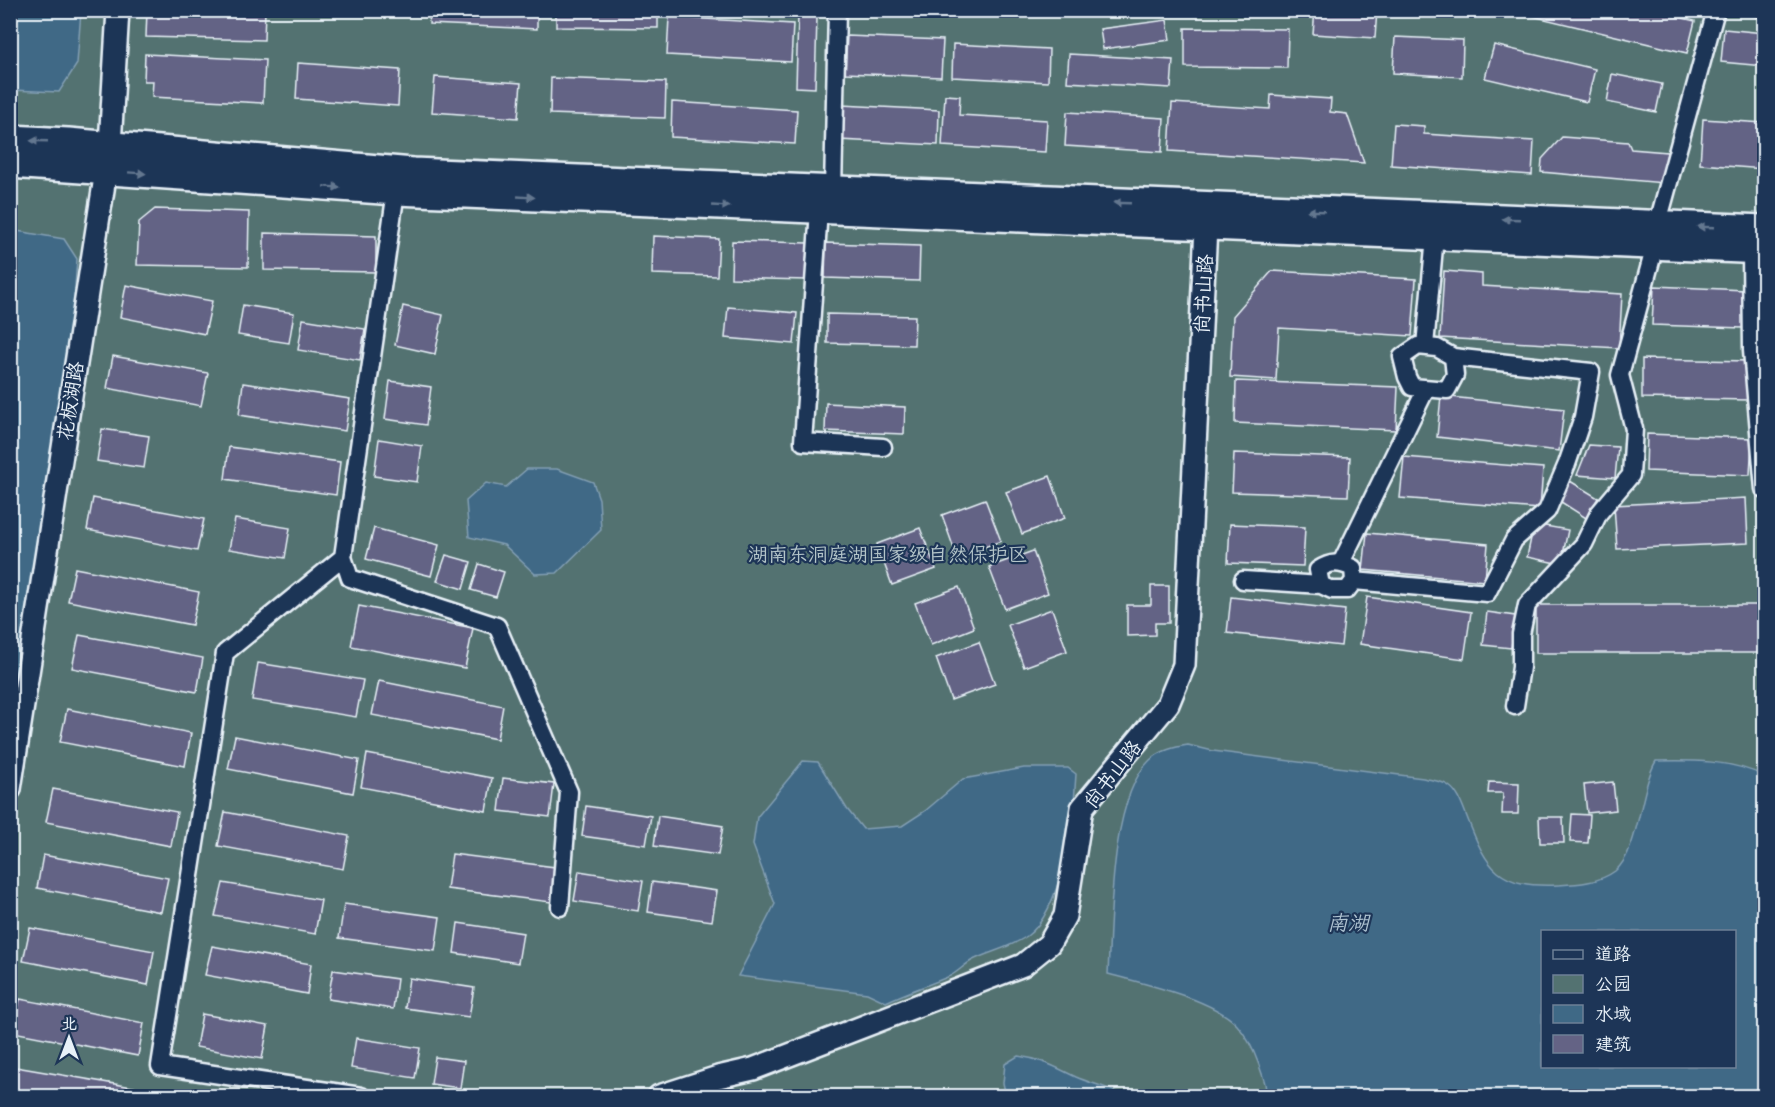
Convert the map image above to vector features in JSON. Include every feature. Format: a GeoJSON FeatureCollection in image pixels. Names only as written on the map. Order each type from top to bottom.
{"type":"FeatureCollection","features":[{"type":"Feature","properties":{"kind":"main road"},"geometry":{"type":"LineString","coordinates":[[10,139],[63,154],[396,191],[826,200],[1656,236],[1760,243]]}},
{"type":"Feature","properties":{"kind":"main road"},"geometry":{"type":"LineString","coordinates":[[10,164],[63,154]]}},
{"type":"Feature","properties":{"kind":"main road"},"geometry":{"type":"LineString","coordinates":[[108,158],[413,172],[1206,227],[1435,236],[1656,236]]}},
{"type":"Feature","properties":{"kind":"street","name":"花板湖路"},"geometry":{"type":"LineString","coordinates":[[10,789],[108,158],[118,10]]}},
{"type":"Feature","properties":{"kind":"street"},"geometry":{"type":"LineString","coordinates":[[837,10],[826,200],[803,442],[883,447]]}},
{"type":"Feature","properties":{"kind":"street"},"geometry":{"type":"LineString","coordinates":[[1515,706],[1521,667],[1521,634],[1527,605],[1584,544],[1599,513],[1631,475],[1634,429],[1620,375],[1716,10]]}},
{"type":"Feature","properties":{"kind":"street"},"geometry":{"type":"LineString","coordinates":[[396,191],[343,557],[350,578],[497,626],[569,792],[560,907]]}},
{"type":"Feature","properties":{"kind":"street","name":"尚书山路"},"geometry":{"type":"LineString","coordinates":[[659,1096],[718,1077],[753,1069],[1023,965],[1049,944],[1065,916],[1082,808],[1168,704],[1184,665],[1206,227]]}},
{"type":"Feature","properties":{"kind":"street"},"geometry":{"type":"LineString","coordinates":[[1425,346],[1435,236]]}},
{"type":"Feature","properties":{"kind":"street"},"geometry":{"type":"LineString","coordinates":[[1760,243],[1752,350],[1764,489]]}},
{"type":"Feature","properties":{"kind":"street"},"geometry":{"type":"LineString","coordinates":[[1354,581],[1487,593],[1514,540],[1547,511],[1568,464],[1583,417],[1591,372],[1453,357],[1437,348],[1425,346],[1418,346],[1402,357],[1407,378],[1412,387],[1447,390],[1455,375],[1453,357]]}},
{"type":"Feature","properties":{"kind":"street"},"geometry":{"type":"LineString","coordinates":[[1341,563],[1426,389]]}},
{"type":"Feature","properties":{"kind":"street"},"geometry":{"type":"LineString","coordinates":[[343,557],[225,653],[160,1066],[361,1096]]}},
{"type":"Feature","properties":{"kind":"street"},"geometry":{"type":"LineString","coordinates":[[1243,580],[1321,585],[1332,590],[1347,590],[1354,581],[1353,568],[1341,563],[1328,563],[1318,570],[1321,585]]}},
{"type":"Feature","properties":{"kind":"green space","name":"湖南东洞庭湖国家级自然保护区"},"geometry":{"type":"Polygon","coordinates":[[[10,11],[1764,11],[1764,1096],[11,1096],[10,11]]]}},
{"type":"Feature","properties":{"kind":"water"},"geometry":{"type":"Polygon","coordinates":[[[11,10],[81,11],[77,64],[59,92],[11,90],[11,10]]]}},
{"type":"Feature","properties":{"kind":"water"},"geometry":{"type":"Polygon","coordinates":[[[11,230],[64,239],[77,259],[71,341],[11,762],[11,230]]]}},
{"type":"Feature","properties":{"kind":"water"},"geometry":{"type":"Polygon","coordinates":[[[527,469],[557,469],[593,482],[599,499],[601,530],[557,573],[535,574],[504,545],[469,537],[466,501],[486,483],[506,487],[527,469]]]}},
{"type":"Feature","properties":{"kind":"water","name":"南湖"},"geometry":{"type":"Polygon","coordinates":[[[1188,745],[1213,751],[1423,778],[1446,784],[1458,796],[1474,835],[1489,863],[1509,879],[1538,885],[1588,882],[1615,871],[1629,850],[1646,787],[1656,761],[1698,761],[1725,764],[1764,776],[1764,1096],[1265,1096],[1264,1081],[1252,1049],[1241,1029],[1226,1016],[1212,1007],[1176,993],[1108,974],[1115,861],[1127,802],[1137,778],[1150,760],[1163,751],[1188,745]]]}},
{"type":"Feature","properties":{"kind":"water"},"geometry":{"type":"Polygon","coordinates":[[[803,761],[818,762],[847,809],[863,829],[902,826],[925,811],[963,779],[1024,768],[1068,768],[1076,774],[1073,813],[1064,861],[1050,906],[1027,936],[1014,944],[973,960],[950,976],[886,1002],[867,993],[738,976],[775,904],[753,845],[757,817],[803,761]]]}},
{"type":"Feature","properties":{"kind":"water"},"geometry":{"type":"Polygon","coordinates":[[[1018,1056],[1048,1064],[1124,1096],[1006,1096],[1003,1083],[1005,1064],[1018,1056]]]}},
{"type":"Feature","properties":{"kind":"building"},"geometry":{"type":"Polygon","coordinates":[[[147,10],[265,10],[264,40],[146,37],[147,10]]]}},
{"type":"Feature","properties":{"kind":"building"},"geometry":{"type":"Polygon","coordinates":[[[340,10],[409,10],[409,14],[340,10]]]}},
{"type":"Feature","properties":{"kind":"building"},"geometry":{"type":"Polygon","coordinates":[[[430,10],[537,10],[537,29],[429,24],[430,10]]]}},
{"type":"Feature","properties":{"kind":"building"},"geometry":{"type":"Polygon","coordinates":[[[556,10],[658,10],[658,28],[556,27],[556,10]]]}},
{"type":"Feature","properties":{"kind":"building"},"geometry":{"type":"Polygon","coordinates":[[[1315,10],[1377,10],[1375,38],[1313,34],[1315,10]]]}},
{"type":"Feature","properties":{"kind":"building"},"geometry":{"type":"Polygon","coordinates":[[[1529,10],[1650,10],[1695,21],[1687,53],[1528,15],[1529,10]]]}},
{"type":"Feature","properties":{"kind":"building"},"geometry":{"type":"Polygon","coordinates":[[[1737,10],[1764,10],[1764,19],[1737,12],[1737,10]]]}},
{"type":"Feature","properties":{"kind":"building"},"geometry":{"type":"Polygon","coordinates":[[[798,16],[817,17],[815,88],[796,87],[798,16]]]}},
{"type":"Feature","properties":{"kind":"building"},"geometry":{"type":"Polygon","coordinates":[[[669,17],[793,24],[791,62],[667,55],[669,17]]]}},
{"type":"Feature","properties":{"kind":"building"},"geometry":{"type":"Polygon","coordinates":[[[1167,20],[1170,40],[1103,49],[1100,29],[1167,20]]]}},
{"type":"Feature","properties":{"kind":"building"},"geometry":{"type":"Polygon","coordinates":[[[1185,28],[1288,29],[1287,68],[1185,67],[1185,28]]]}},
{"type":"Feature","properties":{"kind":"building"},"geometry":{"type":"Polygon","coordinates":[[[1724,29],[1764,33],[1764,66],[1721,62],[1724,29]]]}},
{"type":"Feature","properties":{"kind":"building"},"geometry":{"type":"Polygon","coordinates":[[[847,36],[943,40],[941,77],[845,73],[847,36]]]}},
{"type":"Feature","properties":{"kind":"building"},"geometry":{"type":"Polygon","coordinates":[[[1395,37],[1463,40],[1462,77],[1393,73],[1395,37]]]}},
{"type":"Feature","properties":{"kind":"building"},"geometry":{"type":"Polygon","coordinates":[[[953,44],[1049,49],[1048,82],[952,77],[953,44]]]}},
{"type":"Feature","properties":{"kind":"building"},"geometry":{"type":"Polygon","coordinates":[[[1494,45],[1595,69],[1587,102],[1485,78],[1494,45]]]}},
{"type":"Feature","properties":{"kind":"building"},"geometry":{"type":"Polygon","coordinates":[[[145,54],[265,60],[263,103],[152,97],[153,81],[144,81],[145,54]]]}},
{"type":"Feature","properties":{"kind":"building"},"geometry":{"type":"Polygon","coordinates":[[[1069,54],[1173,60],[1171,88],[1067,82],[1069,54]]]}},
{"type":"Feature","properties":{"kind":"building"},"geometry":{"type":"Polygon","coordinates":[[[298,63],[400,70],[398,106],[296,99],[298,63]]]}},
{"type":"Feature","properties":{"kind":"building"},"geometry":{"type":"Polygon","coordinates":[[[1612,74],[1662,84],[1656,112],[1607,102],[1612,74]]]}},
{"type":"Feature","properties":{"kind":"building"},"geometry":{"type":"Polygon","coordinates":[[[435,77],[521,83],[518,118],[432,112],[435,77]]]}},
{"type":"Feature","properties":{"kind":"building"},"geometry":{"type":"Polygon","coordinates":[[[551,78],[666,82],[665,118],[550,114],[551,78]]]}},
{"type":"Feature","properties":{"kind":"building"},"geometry":{"type":"Polygon","coordinates":[[[945,95],[960,96],[959,115],[1047,120],[1045,152],[942,146],[945,95]]]}},
{"type":"Feature","properties":{"kind":"building"},"geometry":{"type":"Polygon","coordinates":[[[1271,95],[1331,99],[1330,112],[1347,114],[1364,163],[1169,151],[1172,103],[1270,109],[1271,95]]]}},
{"type":"Feature","properties":{"kind":"building"},"geometry":{"type":"Polygon","coordinates":[[[672,102],[797,110],[795,144],[671,137],[672,102]]]}},
{"type":"Feature","properties":{"kind":"building"},"geometry":{"type":"Polygon","coordinates":[[[841,105],[939,110],[938,145],[839,140],[841,105]]]}},
{"type":"Feature","properties":{"kind":"building"},"geometry":{"type":"Polygon","coordinates":[[[1067,112],[1164,118],[1162,152],[1065,146],[1067,112]]]}},
{"type":"Feature","properties":{"kind":"building"},"geometry":{"type":"Polygon","coordinates":[[[1703,119],[1764,123],[1764,169],[1700,164],[1703,119]]]}},
{"type":"Feature","properties":{"kind":"building"},"geometry":{"type":"Polygon","coordinates":[[[1394,124],[1424,126],[1424,134],[1534,141],[1532,175],[1391,165],[1394,124]]]}},
{"type":"Feature","properties":{"kind":"building"},"geometry":{"type":"Polygon","coordinates":[[[1562,137],[1628,142],[1631,149],[1667,152],[1664,183],[1541,172],[1542,159],[1562,137]]]}},
{"type":"Feature","properties":{"kind":"building"},"geometry":{"type":"Polygon","coordinates":[[[155,209],[249,212],[248,267],[137,265],[139,222],[155,209]]]}},
{"type":"Feature","properties":{"kind":"building"},"geometry":{"type":"Polygon","coordinates":[[[264,233],[376,236],[376,272],[264,270],[264,233]]]}},
{"type":"Feature","properties":{"kind":"building"},"geometry":{"type":"Polygon","coordinates":[[[653,236],[719,239],[717,276],[652,274],[653,236]]]}},
{"type":"Feature","properties":{"kind":"building"},"geometry":{"type":"Polygon","coordinates":[[[732,241],[808,243],[807,280],[731,278],[732,241]]]}},
{"type":"Feature","properties":{"kind":"building"},"geometry":{"type":"Polygon","coordinates":[[[826,243],[920,246],[919,281],[825,278],[826,243]]]}},
{"type":"Feature","properties":{"kind":"building"},"geometry":{"type":"Polygon","coordinates":[[[1272,271],[1416,279],[1412,336],[1279,328],[1276,380],[1230,377],[1233,316],[1272,271]]]}},
{"type":"Feature","properties":{"kind":"building"},"geometry":{"type":"Polygon","coordinates":[[[1444,271],[1482,274],[1482,286],[1622,294],[1619,348],[1440,338],[1444,271]]]}},
{"type":"Feature","properties":{"kind":"building"},"geometry":{"type":"Polygon","coordinates":[[[126,285],[212,301],[205,334],[120,317],[126,285]]]}},
{"type":"Feature","properties":{"kind":"building"},"geometry":{"type":"Polygon","coordinates":[[[1654,286],[1745,290],[1743,328],[1652,325],[1654,286]]]}},
{"type":"Feature","properties":{"kind":"building"},"geometry":{"type":"Polygon","coordinates":[[[1757,297],[1764,297],[1764,329],[1758,329],[1757,297]]]}},
{"type":"Feature","properties":{"kind":"building"},"geometry":{"type":"Polygon","coordinates":[[[243,305],[294,313],[289,343],[238,335],[243,305]]]}},
{"type":"Feature","properties":{"kind":"building"},"geometry":{"type":"Polygon","coordinates":[[[403,306],[443,315],[435,354],[395,345],[403,306]]]}},
{"type":"Feature","properties":{"kind":"building"},"geometry":{"type":"Polygon","coordinates":[[[728,307],[797,313],[794,344],[725,338],[728,307]]]}},
{"type":"Feature","properties":{"kind":"building"},"geometry":{"type":"Polygon","coordinates":[[[827,314],[915,316],[914,345],[827,343],[827,314]]]}},
{"type":"Feature","properties":{"kind":"building"},"geometry":{"type":"Polygon","coordinates":[[[303,319],[365,329],[360,360],[298,350],[303,319]]]}},
{"type":"Feature","properties":{"kind":"building"},"geometry":{"type":"Polygon","coordinates":[[[113,356],[208,373],[201,406],[107,388],[113,356]]]}},
{"type":"Feature","properties":{"kind":"building"},"geometry":{"type":"Polygon","coordinates":[[[1642,359],[1750,361],[1749,400],[1642,398],[1642,359]]]}},
{"type":"Feature","properties":{"kind":"building"},"geometry":{"type":"Polygon","coordinates":[[[390,381],[431,387],[426,425],[385,419],[390,381]]]}},
{"type":"Feature","properties":{"kind":"building"},"geometry":{"type":"Polygon","coordinates":[[[1236,381],[1398,387],[1396,430],[1235,423],[1236,381]]]}},
{"type":"Feature","properties":{"kind":"building"},"geometry":{"type":"Polygon","coordinates":[[[243,383],[350,399],[345,431],[239,415],[243,383]]]}},
{"type":"Feature","properties":{"kind":"building"},"geometry":{"type":"Polygon","coordinates":[[[1441,396],[1564,409],[1559,451],[1437,437],[1441,396]]]}},
{"type":"Feature","properties":{"kind":"building"},"geometry":{"type":"Polygon","coordinates":[[[826,403],[905,407],[904,434],[825,431],[826,403]]]}},
{"type":"Feature","properties":{"kind":"building"},"geometry":{"type":"Polygon","coordinates":[[[102,429],[149,436],[144,468],[97,461],[102,429]]]}},
{"type":"Feature","properties":{"kind":"building"},"geometry":{"type":"Polygon","coordinates":[[[1647,434],[1752,438],[1750,475],[1646,471],[1647,434]]]}},
{"type":"Feature","properties":{"kind":"building"},"geometry":{"type":"Polygon","coordinates":[[[379,439],[422,446],[417,482],[374,476],[379,439]]]}},
{"type":"Feature","properties":{"kind":"building"},"geometry":{"type":"Polygon","coordinates":[[[1589,445],[1618,447],[1615,478],[1577,475],[1589,445]]]}},
{"type":"Feature","properties":{"kind":"building"},"geometry":{"type":"Polygon","coordinates":[[[229,447],[340,462],[336,495],[225,479],[229,447]]]}},
{"type":"Feature","properties":{"kind":"building"},"geometry":{"type":"Polygon","coordinates":[[[1234,453],[1350,457],[1348,496],[1232,492],[1234,453]]]}},
{"type":"Feature","properties":{"kind":"building"},"geometry":{"type":"Polygon","coordinates":[[[1404,457],[1543,468],[1540,509],[1400,498],[1404,457]]]}},
{"type":"Feature","properties":{"kind":"building"},"geometry":{"type":"Polygon","coordinates":[[[1050,476],[1065,518],[1022,534],[1006,492],[1050,476]]]}},
{"type":"Feature","properties":{"kind":"building"},"geometry":{"type":"Polygon","coordinates":[[[1570,481],[1598,498],[1586,518],[1558,500],[1570,481]]]}},
{"type":"Feature","properties":{"kind":"building"},"geometry":{"type":"Polygon","coordinates":[[[93,498],[204,519],[197,551],[87,530],[93,498]]]}},
{"type":"Feature","properties":{"kind":"building"},"geometry":{"type":"Polygon","coordinates":[[[1746,498],[1748,543],[1617,549],[1614,505],[1746,498]]]}},
{"type":"Feature","properties":{"kind":"building"},"geometry":{"type":"Polygon","coordinates":[[[985,499],[1001,541],[957,557],[942,515],[985,499]]]}},
{"type":"Feature","properties":{"kind":"building"},"geometry":{"type":"Polygon","coordinates":[[[235,519],[290,528],[285,558],[229,549],[235,519]]]}},
{"type":"Feature","properties":{"kind":"building"},"geometry":{"type":"Polygon","coordinates":[[[1230,524],[1305,527],[1303,566],[1228,563],[1230,524]]]}},
{"type":"Feature","properties":{"kind":"building"},"geometry":{"type":"Polygon","coordinates":[[[1534,524],[1568,530],[1561,564],[1527,557],[1534,524]]]}},
{"type":"Feature","properties":{"kind":"building"},"geometry":{"type":"Polygon","coordinates":[[[374,528],[439,545],[431,576],[366,559],[374,528]]]}},
{"type":"Feature","properties":{"kind":"building"},"geometry":{"type":"Polygon","coordinates":[[[920,528],[936,569],[892,585],[877,544],[920,528]]]}},
{"type":"Feature","properties":{"kind":"building"},"geometry":{"type":"Polygon","coordinates":[[[1367,533],[1488,544],[1485,581],[1363,570],[1367,533]]]}},
{"type":"Feature","properties":{"kind":"building"},"geometry":{"type":"Polygon","coordinates":[[[1033,551],[1048,593],[1005,609],[989,567],[1033,551]]]}},
{"type":"Feature","properties":{"kind":"building"},"geometry":{"type":"Polygon","coordinates":[[[446,555],[471,562],[463,589],[437,581],[446,555]]]}},
{"type":"Feature","properties":{"kind":"building"},"geometry":{"type":"Polygon","coordinates":[[[479,564],[504,572],[496,597],[471,590],[479,564]]]}},
{"type":"Feature","properties":{"kind":"building"},"geometry":{"type":"Polygon","coordinates":[[[75,568],[199,592],[192,625],[68,601],[75,568]]]}},
{"type":"Feature","properties":{"kind":"building"},"geometry":{"type":"Polygon","coordinates":[[[1151,586],[1169,586],[1169,623],[1155,623],[1155,635],[1127,636],[1127,605],[1151,605],[1151,586]]]}},
{"type":"Feature","properties":{"kind":"building"},"geometry":{"type":"Polygon","coordinates":[[[959,587],[974,628],[931,645],[915,603],[959,587]]]}},
{"type":"Feature","properties":{"kind":"building"},"geometry":{"type":"Polygon","coordinates":[[[1231,597],[1345,610],[1341,646],[1227,633],[1231,597]]]}},
{"type":"Feature","properties":{"kind":"building"},"geometry":{"type":"Polygon","coordinates":[[[1367,597],[1471,612],[1464,659],[1360,644],[1367,597]]]}},
{"type":"Feature","properties":{"kind":"building"},"geometry":{"type":"Polygon","coordinates":[[[1536,605],[1763,605],[1763,653],[1536,653],[1536,605]]]}},
{"type":"Feature","properties":{"kind":"building"},"geometry":{"type":"Polygon","coordinates":[[[359,606],[473,628],[465,668],[351,646],[359,606]]]}},
{"type":"Feature","properties":{"kind":"building"},"geometry":{"type":"Polygon","coordinates":[[[1052,609],[1067,651],[1024,667],[1008,625],[1052,609]]]}},
{"type":"Feature","properties":{"kind":"building"},"geometry":{"type":"Polygon","coordinates":[[[1487,612],[1515,616],[1511,648],[1483,645],[1487,612]]]}},
{"type":"Feature","properties":{"kind":"building"},"geometry":{"type":"Polygon","coordinates":[[[79,635],[203,658],[197,692],[72,668],[79,635]]]}},
{"type":"Feature","properties":{"kind":"building"},"geometry":{"type":"Polygon","coordinates":[[[979,642],[995,684],[951,700],[936,658],[979,642]]]}},
{"type":"Feature","properties":{"kind":"building"},"geometry":{"type":"Polygon","coordinates":[[[258,663],[363,680],[356,717],[252,700],[258,663]]]}},
{"type":"Feature","properties":{"kind":"building"},"geometry":{"type":"Polygon","coordinates":[[[379,681],[503,706],[497,739],[372,715],[379,681]]]}},
{"type":"Feature","properties":{"kind":"building"},"geometry":{"type":"Polygon","coordinates":[[[67,709],[191,733],[185,766],[60,742],[67,709]]]}},
{"type":"Feature","properties":{"kind":"building"},"geometry":{"type":"Polygon","coordinates":[[[235,736],[359,760],[353,793],[228,769],[235,736]]]}},
{"type":"Feature","properties":{"kind":"building"},"geometry":{"type":"Polygon","coordinates":[[[367,754],[492,778],[486,811],[361,787],[367,754]]]}},
{"type":"Feature","properties":{"kind":"building"},"geometry":{"type":"Polygon","coordinates":[[[503,778],[554,784],[550,817],[499,811],[503,778]]]}},
{"type":"Feature","properties":{"kind":"building"},"geometry":{"type":"Polygon","coordinates":[[[1489,782],[1519,783],[1518,814],[1502,814],[1503,793],[1488,793],[1489,782]]]}},
{"type":"Feature","properties":{"kind":"building"},"geometry":{"type":"Polygon","coordinates":[[[1613,782],[1616,810],[1587,813],[1584,785],[1613,782]]]}},
{"type":"Feature","properties":{"kind":"building"},"geometry":{"type":"Polygon","coordinates":[[[53,789],[177,812],[171,846],[46,822],[53,789]]]}},
{"type":"Feature","properties":{"kind":"building"},"geometry":{"type":"Polygon","coordinates":[[[586,806],[651,816],[646,845],[582,836],[586,806]]]}},
{"type":"Feature","properties":{"kind":"building"},"geometry":{"type":"Polygon","coordinates":[[[225,812],[349,836],[343,869],[218,846],[225,812]]]}},
{"type":"Feature","properties":{"kind":"building"},"geometry":{"type":"Polygon","coordinates":[[[1572,814],[1590,815],[1588,843],[1570,842],[1572,814]]]}},
{"type":"Feature","properties":{"kind":"building"},"geometry":{"type":"Polygon","coordinates":[[[658,816],[723,826],[718,855],[654,846],[658,816]]]}},
{"type":"Feature","properties":{"kind":"building"},"geometry":{"type":"Polygon","coordinates":[[[1539,817],[1563,817],[1564,843],[1540,843],[1539,817]]]}},
{"type":"Feature","properties":{"kind":"building"},"geometry":{"type":"Polygon","coordinates":[[[452,854],[555,867],[551,902],[447,889],[452,854]]]}},
{"type":"Feature","properties":{"kind":"building"},"geometry":{"type":"Polygon","coordinates":[[[43,855],[168,878],[161,912],[37,888],[43,855]]]}},
{"type":"Feature","properties":{"kind":"building"},"geometry":{"type":"Polygon","coordinates":[[[579,871],[643,881],[638,911],[574,901],[579,871]]]}},
{"type":"Feature","properties":{"kind":"building"},"geometry":{"type":"Polygon","coordinates":[[[652,882],[717,891],[712,921],[648,912],[652,882]]]}},
{"type":"Feature","properties":{"kind":"building"},"geometry":{"type":"Polygon","coordinates":[[[223,883],[321,900],[315,934],[215,916],[223,883]]]}},
{"type":"Feature","properties":{"kind":"building"},"geometry":{"type":"Polygon","coordinates":[[[344,904],[440,917],[435,951],[339,938],[344,904]]]}},
{"type":"Feature","properties":{"kind":"building"},"geometry":{"type":"Polygon","coordinates":[[[458,923],[523,933],[518,963],[454,953],[458,923]]]}},
{"type":"Feature","properties":{"kind":"building"},"geometry":{"type":"Polygon","coordinates":[[[30,928],[154,951],[148,985],[23,961],[30,928]]]}},
{"type":"Feature","properties":{"kind":"building"},"geometry":{"type":"Polygon","coordinates":[[[212,946],[311,964],[307,994],[205,975],[212,946]]]}},
{"type":"Feature","properties":{"kind":"building"},"geometry":{"type":"Polygon","coordinates":[[[333,970],[397,979],[393,1009],[328,999],[333,970]]]}},
{"type":"Feature","properties":{"kind":"building"},"geometry":{"type":"Polygon","coordinates":[[[409,978],[474,988],[469,1017],[405,1008],[409,978]]]}},
{"type":"Feature","properties":{"kind":"building"},"geometry":{"type":"Polygon","coordinates":[[[20,999],[144,1023],[138,1056],[13,1032],[20,999]]]}},
{"type":"Feature","properties":{"kind":"building"},"geometry":{"type":"Polygon","coordinates":[[[202,1014],[268,1026],[262,1059],[196,1047],[202,1014]]]}},
{"type":"Feature","properties":{"kind":"building"},"geometry":{"type":"Polygon","coordinates":[[[356,1038],[420,1048],[415,1078],[351,1068],[356,1038]]]}},
{"type":"Feature","properties":{"kind":"building"},"geometry":{"type":"Polygon","coordinates":[[[435,1057],[464,1061],[460,1088],[431,1084],[435,1057]]]}},
{"type":"Feature","properties":{"kind":"building"},"geometry":{"type":"Polygon","coordinates":[[[10,1066],[161,1092],[161,1096],[10,1096],[10,1066]]]}}]}
